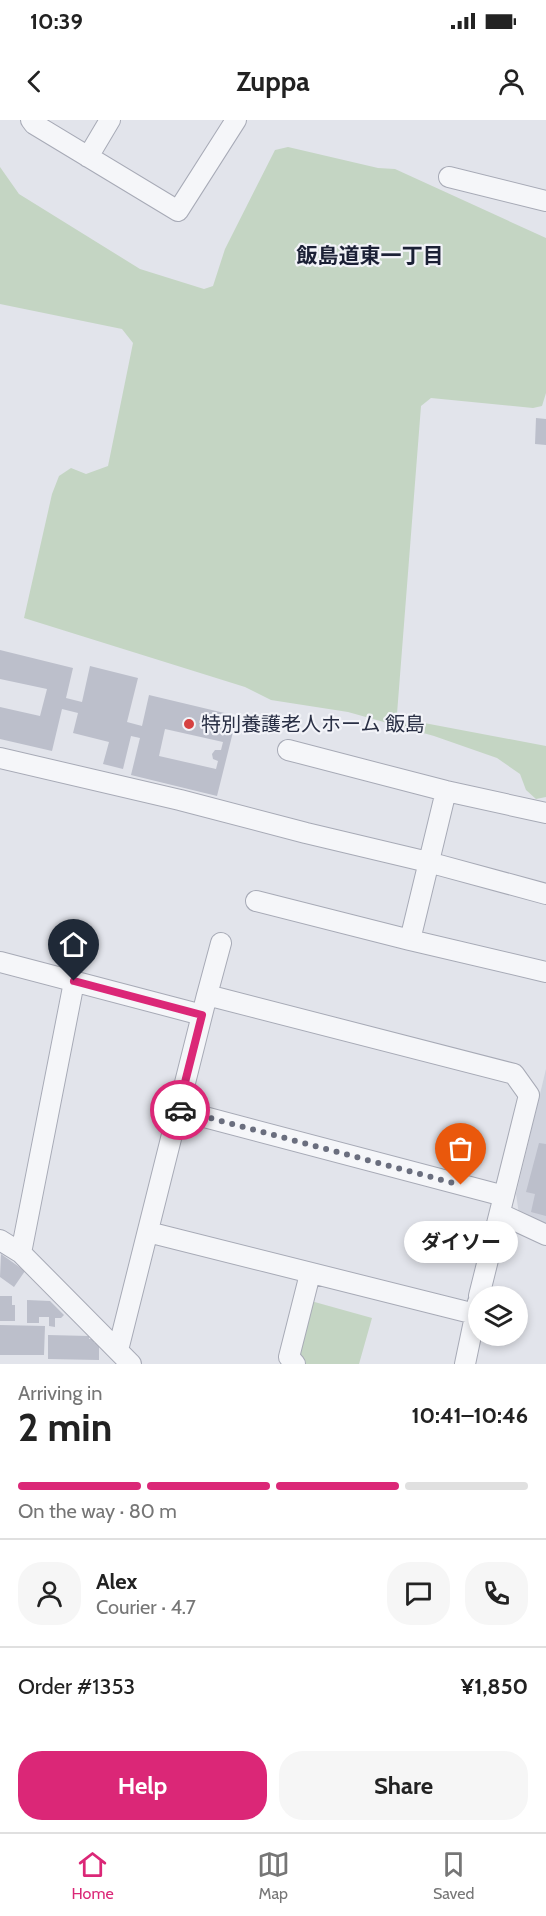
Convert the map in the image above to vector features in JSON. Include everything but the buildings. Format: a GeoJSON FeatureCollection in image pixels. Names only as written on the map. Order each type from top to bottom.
{"type":"FeatureCollection","features":[{"type":"Feature","properties":{"kind":"street"},"geometry":{"type":"LineString","coordinates":[[31,120],[88,158],[178,211],[236,120]]}},
{"type":"Feature","properties":{"kind":"street"},"geometry":{"type":"LineString","coordinates":[[88,158],[110,120]]}},
{"type":"Feature","properties":{"kind":"street"},"geometry":{"type":"LineString","coordinates":[[449,177],[546,201]]}},
{"type":"Feature","properties":{"kind":"street"},"geometry":{"type":"LineString","coordinates":[[288,750],[446,791],[546,813]]}},
{"type":"Feature","properties":{"kind":"street"},"geometry":{"type":"LineString","coordinates":[[0,758],[428,862],[546,894]]}},
{"type":"Feature","properties":{"kind":"street"},"geometry":{"type":"LineString","coordinates":[[410,940],[446,791]]}},
{"type":"Feature","properties":{"kind":"street"},"geometry":{"type":"LineString","coordinates":[[256,901],[546,972]]}},
{"type":"Feature","properties":{"kind":"street"},"geometry":{"type":"LineString","coordinates":[[124,1357],[148,1232],[221,943]]}},
{"type":"Feature","properties":{"kind":"street"},"geometry":{"type":"LineString","coordinates":[[0,962],[202,1015]]}},
{"type":"Feature","properties":{"kind":"street"},"geometry":{"type":"LineString","coordinates":[[21,1253],[74,981]]}},
{"type":"Feature","properties":{"kind":"street"},"geometry":{"type":"LineString","coordinates":[[207,995],[514,1074],[529,1095],[482,1286]]}},
{"type":"Feature","properties":{"kind":"street"},"geometry":{"type":"LineString","coordinates":[[178,1110],[503,1205],[546,1235]]}},
{"type":"Feature","properties":{"kind":"street"},"geometry":{"type":"LineString","coordinates":[[148,1232],[310,1274],[468,1301]]}},
{"type":"Feature","properties":{"kind":"street"},"geometry":{"type":"LineString","coordinates":[[0,1240],[21,1253],[124,1357]]}},
{"type":"Feature","properties":{"kind":"street"},"geometry":{"type":"LineString","coordinates":[[295,1364],[289,1357],[310,1274]]}},
{"type":"Feature","properties":{"kind":"street"},"geometry":{"type":"LineString","coordinates":[[465,1364],[469,1346]]}},
{"type":"Feature","properties":{"kind":"shaded area"},"geometry":{"type":"Polygon","coordinates":[[[546,1069],[546,1228],[519,1214],[516,1194],[546,1069]]]}},
{"type":"Feature","properties":{"kind":"green space"},"geometry":{"type":"Polygon","coordinates":[[[288,147],[378,168],[395,169],[546,238],[546,393],[542,406],[533,408],[431,398],[421,406],[397,714],[403,719],[546,746],[546,797],[536,799],[526,790],[520,774],[497,758],[434,736],[348,712],[271,700],[245,687],[24,618],[52,494],[59,476],[71,468],[86,474],[108,466],[133,343],[122,329],[0,304],[0,167],[19,194],[140,269],[204,289],[213,286],[225,249],[275,150],[288,147]]]}},
{"type":"Feature","properties":{"kind":"green space"},"geometry":{"type":"Polygon","coordinates":[[[311,1301],[372,1318],[359,1364],[303,1364],[297,1356],[311,1301]]]}},
{"type":"Feature","properties":{"kind":"way so far"},"geometry":{"type":"LineString","coordinates":[[180,1110],[461,1185]]}},
{"type":"Feature","properties":{"kind":"place","name":"特別養護老人ホーム 飯島"},"geometry":{"type":"Point","coordinates":[189,724]}},
{"type":"Feature","properties":{"kind":"place","name":"ダイソー"},"geometry":{"type":"Point","coordinates":[461,1185]}},
{"type":"Feature","properties":{"kind":"district","name":"飯島道東一丁目"},"geometry":{"type":"Point","coordinates":[370,255]}},
{"type":"Feature","properties":{"kind":"route"},"geometry":{"type":"LineString","coordinates":[[74,981],[202,1015],[178,1110],[180,1110]]}}]}
